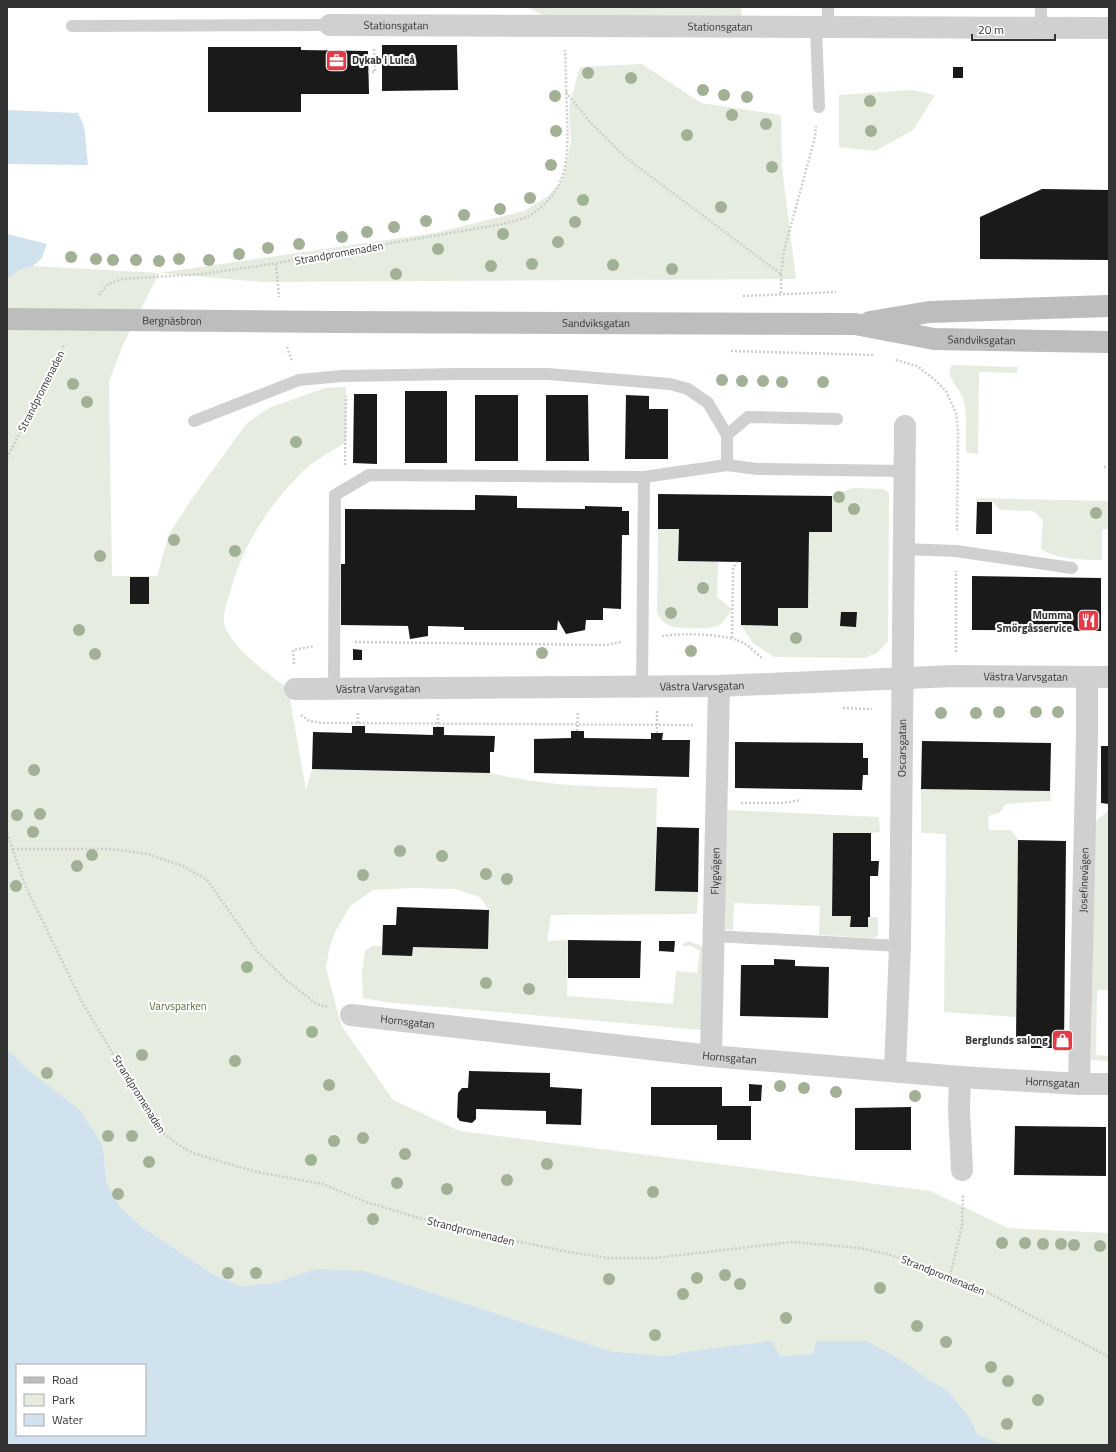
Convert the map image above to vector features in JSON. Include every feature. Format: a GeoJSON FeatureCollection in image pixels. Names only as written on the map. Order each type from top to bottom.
{"type":"FeatureCollection","features":[{"type":"Feature","properties":{"kind":"main road","name":"Sandviksgatan"},"geometry":{"type":"LineString","coordinates":[[337,322],[855,324],[929,312],[1109,306]]}},
{"type":"Feature","properties":{"kind":"main road","name":"Bergnäsbron"},"geometry":{"type":"LineString","coordinates":[[7,319],[337,322]]}},
{"type":"Feature","properties":{"kind":"main road","name":"Sandviksgatan"},"geometry":{"type":"LineString","coordinates":[[855,324],[934,339],[1109,342]]}},
{"type":"Feature","properties":{"kind":"street","name":"Stationsgatan"},"geometry":{"type":"LineString","coordinates":[[330,25],[549,25],[1041,17],[1109,28]]}},
{"type":"Feature","properties":{"kind":"street","name":"Oscarsgatan"},"geometry":{"type":"LineString","coordinates":[[895,1070],[900,946],[905,426]]}},
{"type":"Feature","properties":{"kind":"street","name":"Västra Varvsgatan"},"geometry":{"type":"LineString","coordinates":[[295,689],[719,686],[954,676],[1109,677]]}},
{"type":"Feature","properties":{"kind":"street","name":"Josefinevägen"},"geometry":{"type":"LineString","coordinates":[[1079,1084],[1086,677]]}},
{"type":"Feature","properties":{"kind":"street","name":"Flygvägen"},"geometry":{"type":"LineString","coordinates":[[711,1056],[719,686]]}},
{"type":"Feature","properties":{"kind":"street","name":"Hornsgatan"},"geometry":{"type":"LineString","coordinates":[[351,1015],[711,1056],[895,1070],[960,1077],[1079,1084],[1109,1084]]}},
{"type":"Feature","properties":{"kind":"street"},"geometry":{"type":"LineString","coordinates":[[960,1077],[959,1110],[962,1170]]}},
{"type":"Feature","properties":{"kind":"lane"},"geometry":{"type":"LineString","coordinates":[[819,107],[824,20]]}},
{"type":"Feature","properties":{"kind":"lane"},"geometry":{"type":"LineString","coordinates":[[72,26],[330,25]]}},
{"type":"Feature","properties":{"kind":"lane"},"geometry":{"type":"LineString","coordinates":[[194,421],[299,380],[342,376],[548,374],[670,384],[688,389],[708,403],[727,435],[727,464]]}},
{"type":"Feature","properties":{"kind":"lane"},"geometry":{"type":"LineString","coordinates":[[727,435],[748,417],[837,419]]}},
{"type":"Feature","properties":{"kind":"lane"},"geometry":{"type":"LineString","coordinates":[[334,689],[335,495],[369,474],[644,477],[727,464],[757,469],[905,472]]}},
{"type":"Feature","properties":{"kind":"lane"},"geometry":{"type":"LineString","coordinates":[[642,687],[644,477]]}},
{"type":"Feature","properties":{"kind":"lane"},"geometry":{"type":"LineString","coordinates":[[904,549],[956,551],[1072,568]]}},
{"type":"Feature","properties":{"kind":"lane"},"geometry":{"type":"LineString","coordinates":[[714,936],[900,946]]}},
{"type":"Feature","properties":{"kind":"path","name":"Strandpromenaden"},"geometry":{"type":"LineString","coordinates":[[97,297],[108,284],[122,279],[202,274],[265,266],[503,224],[526,217],[542,206],[557,188],[564,172],[568,151],[565,45],[549,25]]}},
{"type":"Feature","properties":{"kind":"path"},"geometry":{"type":"LineString","coordinates":[[566,92],[589,121],[626,158],[781,274]]}},
{"type":"Feature","properties":{"kind":"path"},"geometry":{"type":"LineString","coordinates":[[819,107],[815,137],[784,251],[781,274],[781,295],[836,292]]}},
{"type":"Feature","properties":{"kind":"path","name":"Strandpromenaden"},"geometry":{"type":"LineString","coordinates":[[7,458],[64,345]]}},
{"type":"Feature","properties":{"kind":"path"},"geometry":{"type":"LineString","coordinates":[[890,358],[917,366],[934,379],[946,391],[956,413],[958,431],[956,551],[957,644],[954,676]]}},
{"type":"Feature","properties":{"kind":"path"},"geometry":{"type":"LineString","coordinates":[[342,376],[346,387],[345,489]]}},
{"type":"Feature","properties":{"kind":"path"},"geometry":{"type":"LineString","coordinates":[[1104,467],[1109,467]]}},
{"type":"Feature","properties":{"kind":"path"},"geometry":{"type":"LineString","coordinates":[[732,638],[733,568],[736,562]]}},
{"type":"Feature","properties":{"kind":"path"},"geometry":{"type":"LineString","coordinates":[[717,802],[784,803],[801,800]]}},
{"type":"Feature","properties":{"kind":"path","name":"Strandpromenaden"},"geometry":{"type":"LineString","coordinates":[[7,833],[25,885],[82,1002],[143,1104],[166,1137],[196,1154],[257,1172],[323,1184],[366,1202],[419,1218],[506,1240],[609,1258],[656,1258],[792,1242],[860,1248],[887,1254],[914,1262],[983,1290],[1109,1357]]}},
{"type":"Feature","properties":{"kind":"path"},"geometry":{"type":"LineString","coordinates":[[13,850],[112,849],[147,854],[184,866],[207,880],[258,952],[288,982],[317,1004],[351,1015]]}},
{"type":"Feature","properties":{"kind":"path"},"geometry":{"type":"LineString","coordinates":[[950,1276],[962,1226],[962,1170]]}},
{"type":"Feature","properties":{"kind":"green space"},"geometry":{"type":"Polygon","coordinates":[[[527,7],[741,7],[742,24],[564,26],[527,7]]]}},
{"type":"Feature","properties":{"kind":"green space"},"geometry":{"type":"Polygon","coordinates":[[[642,64],[701,103],[781,115],[782,168],[796,279],[263,282],[159,273],[435,233],[524,211],[548,196],[562,181],[571,143],[569,106],[580,67],[642,64]]]}},
{"type":"Feature","properties":{"kind":"green space"},"geometry":{"type":"Polygon","coordinates":[[[912,90],[935,95],[913,130],[875,151],[839,147],[839,95],[912,90]]]}},
{"type":"Feature","properties":{"kind":"green space","name":"Varvsparken"},"geometry":{"type":"Polygon","coordinates":[[[33,266],[159,273],[122,347],[109,382],[112,576],[157,576],[169,534],[193,497],[247,423],[271,407],[325,388],[346,387],[346,442],[318,459],[303,471],[280,496],[260,524],[251,539],[237,570],[225,608],[224,617],[227,631],[241,650],[288,689],[306,790],[312,769],[490,773],[531,781],[552,783],[657,788],[655,891],[698,892],[697,914],[551,915],[547,941],[568,940],[567,996],[673,1004],[676,971],[697,973],[700,951],[691,946],[683,946],[683,943],[690,941],[705,948],[702,1030],[384,1002],[363,998],[362,972],[365,951],[373,946],[382,946],[382,955],[412,956],[413,947],[488,949],[489,910],[480,897],[455,889],[411,888],[373,890],[350,906],[335,932],[329,949],[326,968],[341,1025],[393,1100],[460,1131],[930,1191],[1008,1228],[1109,1233],[1109,1445],[1002,1445],[977,1434],[970,1418],[948,1391],[926,1378],[816,1342],[813,1354],[780,1356],[697,1350],[664,1356],[610,1351],[499,1315],[315,1269],[274,1283],[241,1286],[211,1273],[142,1227],[119,1206],[106,1180],[103,1146],[37,1077],[7,1050],[7,279],[19,270],[33,266]]]}},
{"type":"Feature","properties":{"kind":"green space"},"geometry":{"type":"Polygon","coordinates":[[[952,365],[1018,367],[1017,373],[979,372],[978,454],[966,452],[965,405],[961,394],[951,377],[950,369],[952,365]]]}},
{"type":"Feature","properties":{"kind":"green space"},"geometry":{"type":"Polygon","coordinates":[[[853,488],[883,489],[889,493],[888,641],[877,653],[864,658],[774,657],[753,643],[741,625],[778,626],[778,608],[808,608],[809,532],[832,532],[832,496],[853,488]]]}},
{"type":"Feature","properties":{"kind":"green space"},"geometry":{"type":"Polygon","coordinates":[[[976,498],[1109,501],[1109,529],[1102,529],[1102,560],[1070,559],[1048,553],[1041,549],[1043,520],[1033,511],[1000,510],[992,502],[977,502],[976,498]]]}},
{"type":"Feature","properties":{"kind":"green space"},"geometry":{"type":"Polygon","coordinates":[[[658,529],[679,529],[678,561],[718,562],[717,597],[732,609],[722,623],[714,627],[687,628],[670,626],[662,621],[657,613],[658,529]]]}},
{"type":"Feature","properties":{"kind":"green space"},"geometry":{"type":"Polygon","coordinates":[[[921,789],[1050,791],[1051,801],[1006,804],[999,813],[988,816],[989,830],[1011,830],[1018,840],[1016,1017],[944,1012],[946,834],[921,833],[921,789]]]}},
{"type":"Feature","properties":{"kind":"green space"},"geometry":{"type":"Polygon","coordinates":[[[727,810],[879,817],[880,832],[833,833],[832,916],[851,916],[851,927],[867,927],[868,917],[878,917],[878,934],[875,938],[819,935],[820,906],[734,903],[733,930],[725,929],[727,810]]]}},
{"type":"Feature","properties":{"kind":"green space"},"geometry":{"type":"Polygon","coordinates":[[[1109,810],[1109,990],[1097,990],[1096,1055],[1109,1056],[1109,1061],[1092,1060],[1091,1058],[1095,822],[1109,810]]]}},
{"type":"Feature","properties":{"kind":"water"},"geometry":{"type":"Polygon","coordinates":[[[7,110],[78,113],[84,126],[88,165],[7,164],[7,110]]]}},
{"type":"Feature","properties":{"kind":"water"},"geometry":{"type":"Polygon","coordinates":[[[7,234],[47,244],[42,258],[33,266],[19,270],[7,279],[7,234]]]}},
{"type":"Feature","properties":{"kind":"water"},"geometry":{"type":"Polygon","coordinates":[[[7,1050],[37,1077],[80,1110],[103,1146],[106,1180],[119,1206],[142,1227],[211,1273],[241,1286],[274,1283],[315,1269],[365,1271],[610,1351],[664,1356],[697,1350],[772,1341],[780,1356],[813,1354],[816,1341],[867,1341],[903,1361],[926,1378],[948,1391],[970,1418],[977,1434],[1002,1445],[7,1445],[7,1050]]]}},
{"type":"Feature","properties":{"kind":"building"},"geometry":{"type":"Polygon","coordinates":[[[382,45],[457,45],[458,90],[382,91],[382,45]]]}},
{"type":"Feature","properties":{"kind":"building"},"geometry":{"type":"Polygon","coordinates":[[[208,47],[301,47],[301,50],[368,51],[369,94],[301,94],[301,112],[208,112],[208,47]]]}},
{"type":"Feature","properties":{"kind":"building"},"geometry":{"type":"Polygon","coordinates":[[[953,67],[963,67],[963,78],[953,78],[953,67]]]}},
{"type":"Feature","properties":{"kind":"building"},"geometry":{"type":"Polygon","coordinates":[[[1042,189],[1109,190],[1109,260],[980,259],[980,217],[1042,189]]]}},
{"type":"Feature","properties":{"kind":"building"},"geometry":{"type":"Polygon","coordinates":[[[405,391],[447,391],[447,463],[405,463],[405,391]]]}},
{"type":"Feature","properties":{"kind":"building"},"geometry":{"type":"Polygon","coordinates":[[[354,394],[377,394],[377,464],[353,463],[354,394]]]}},
{"type":"Feature","properties":{"kind":"building"},"geometry":{"type":"Polygon","coordinates":[[[475,395],[518,395],[518,461],[475,461],[475,395]]]}},
{"type":"Feature","properties":{"kind":"building"},"geometry":{"type":"Polygon","coordinates":[[[546,395],[588,395],[589,461],[546,461],[546,395]]]}},
{"type":"Feature","properties":{"kind":"building"},"geometry":{"type":"Polygon","coordinates":[[[626,395],[649,396],[649,409],[668,409],[668,459],[625,459],[626,395]]]}},
{"type":"Feature","properties":{"kind":"building"},"geometry":{"type":"Polygon","coordinates":[[[658,494],[832,496],[832,532],[809,532],[808,608],[778,608],[778,626],[741,625],[741,562],[678,561],[679,529],[658,529],[658,494]]]}},
{"type":"Feature","properties":{"kind":"building"},"geometry":{"type":"Polygon","coordinates":[[[475,495],[517,496],[517,508],[585,509],[585,506],[622,507],[622,511],[629,511],[629,535],[622,535],[621,609],[603,608],[603,620],[586,620],[585,630],[566,634],[558,620],[557,630],[464,630],[464,627],[428,626],[428,636],[410,639],[408,626],[341,625],[341,564],[345,564],[345,509],[475,510],[475,495]]]}},
{"type":"Feature","properties":{"kind":"building"},"geometry":{"type":"Polygon","coordinates":[[[977,502],[992,502],[992,534],[976,534],[977,502]]]}},
{"type":"Feature","properties":{"kind":"building"},"geometry":{"type":"Polygon","coordinates":[[[972,576],[1101,578],[1101,631],[972,630],[972,576]]]}},
{"type":"Feature","properties":{"kind":"building"},"geometry":{"type":"Polygon","coordinates":[[[130,577],[149,577],[149,604],[130,604],[130,577]]]}},
{"type":"Feature","properties":{"kind":"building"},"geometry":{"type":"Polygon","coordinates":[[[841,612],[857,612],[856,627],[840,626],[841,612]]]}},
{"type":"Feature","properties":{"kind":"building"},"geometry":{"type":"Polygon","coordinates":[[[353,649],[362,650],[362,660],[353,660],[353,649]]]}},
{"type":"Feature","properties":{"kind":"building"},"geometry":{"type":"Polygon","coordinates":[[[352,726],[365,726],[365,733],[433,735],[433,727],[444,727],[444,735],[495,736],[494,752],[490,752],[490,773],[312,769],[313,732],[352,733],[352,726]]]}},
{"type":"Feature","properties":{"kind":"building"},"geometry":{"type":"Polygon","coordinates":[[[571,731],[584,731],[584,738],[651,739],[651,733],[663,733],[662,740],[690,740],[689,777],[534,773],[534,739],[571,738],[571,731]]]}},
{"type":"Feature","properties":{"kind":"building"},"geometry":{"type":"Polygon","coordinates":[[[922,741],[1051,743],[1050,791],[921,789],[922,741]]]}},
{"type":"Feature","properties":{"kind":"building"},"geometry":{"type":"Polygon","coordinates":[[[735,742],[863,743],[863,758],[868,758],[868,775],[863,775],[862,790],[735,788],[735,742]]]}},
{"type":"Feature","properties":{"kind":"building"},"geometry":{"type":"Polygon","coordinates":[[[1101,746],[1109,746],[1109,804],[1101,803],[1101,746]]]}},
{"type":"Feature","properties":{"kind":"building"},"geometry":{"type":"Polygon","coordinates":[[[657,827],[699,828],[698,892],[655,891],[657,827]]]}},
{"type":"Feature","properties":{"kind":"building"},"geometry":{"type":"Polygon","coordinates":[[[833,833],[871,833],[871,861],[879,861],[878,876],[870,876],[870,917],[868,917],[868,927],[850,927],[851,916],[832,916],[833,833]]]}},
{"type":"Feature","properties":{"kind":"building"},"geometry":{"type":"Polygon","coordinates":[[[1018,840],[1066,841],[1064,1048],[1031,1048],[1031,1041],[1016,1041],[1018,840]]]}},
{"type":"Feature","properties":{"kind":"building"},"geometry":{"type":"Polygon","coordinates":[[[397,907],[489,910],[488,949],[413,947],[412,956],[382,955],[383,925],[396,925],[397,907]]]}},
{"type":"Feature","properties":{"kind":"building"},"geometry":{"type":"Polygon","coordinates":[[[568,940],[641,941],[640,978],[568,978],[568,940]]]}},
{"type":"Feature","properties":{"kind":"building"},"geometry":{"type":"Polygon","coordinates":[[[659,941],[675,941],[674,952],[659,951],[659,941]]]}},
{"type":"Feature","properties":{"kind":"building"},"geometry":{"type":"Polygon","coordinates":[[[774,959],[795,960],[795,966],[829,967],[828,1018],[740,1016],[741,965],[774,965],[774,959]]]}},
{"type":"Feature","properties":{"kind":"building"},"geometry":{"type":"Polygon","coordinates":[[[469,1071],[550,1073],[550,1087],[582,1089],[581,1125],[546,1124],[546,1111],[476,1109],[476,1119],[472,1123],[460,1121],[457,1117],[458,1093],[462,1088],[468,1088],[469,1071]]]}},
{"type":"Feature","properties":{"kind":"building"},"geometry":{"type":"Polygon","coordinates":[[[749,1084],[762,1085],[761,1101],[749,1101],[749,1084]]]}},
{"type":"Feature","properties":{"kind":"building"},"geometry":{"type":"Polygon","coordinates":[[[651,1087],[722,1087],[722,1106],[751,1106],[751,1140],[717,1140],[717,1125],[651,1125],[651,1087]]]}},
{"type":"Feature","properties":{"kind":"building"},"geometry":{"type":"Polygon","coordinates":[[[911,1107],[911,1150],[855,1150],[855,1108],[911,1107]]]}},
{"type":"Feature","properties":{"kind":"building"},"geometry":{"type":"Polygon","coordinates":[[[1015,1126],[1106,1127],[1106,1176],[1014,1175],[1015,1126]]]}},
{"type":"Feature","properties":{"kind":"place","name":"Dykab i Luleå"},"geometry":{"type":"Point","coordinates":[337,60]}},
{"type":"Feature","properties":{"kind":"place","name":"Mumma Smörgåsservice"},"geometry":{"type":"Point","coordinates":[1088,621]}},
{"type":"Feature","properties":{"kind":"place","name":"Berglunds salong"},"geometry":{"type":"Point","coordinates":[1063,1040]}}]}
